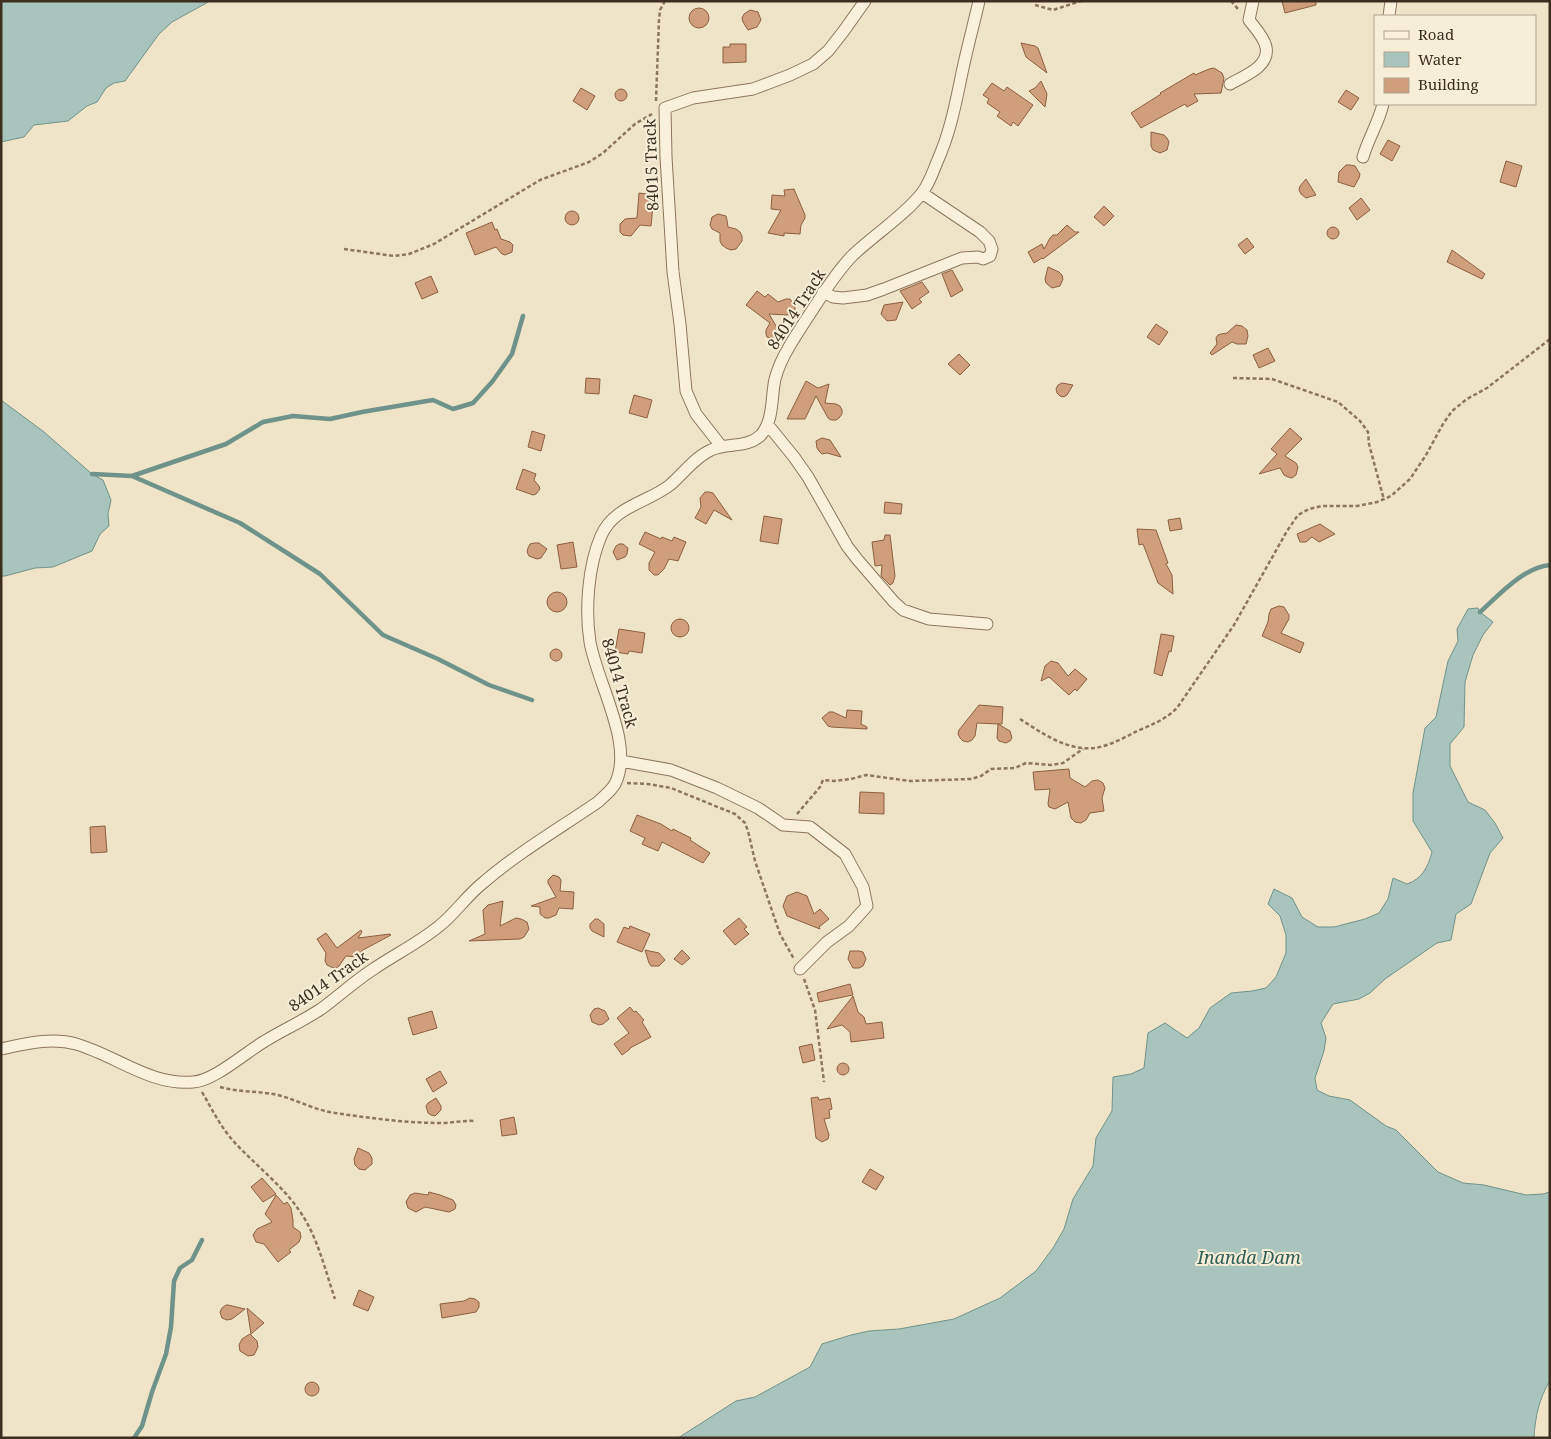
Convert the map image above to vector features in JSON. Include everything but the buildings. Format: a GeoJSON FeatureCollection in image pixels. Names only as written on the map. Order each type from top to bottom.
{"type":"FeatureCollection","features":[{"type":"Feature","properties":{"kind":"street","name":"84015 Track"},"geometry":{"type":"LineString","coordinates":[[721,446],[696,414],[686,391],[673,272],[666,157],[660,111],[693,98],[753,89],[813,64],[833,45],[864,1]]}},
{"type":"Feature","properties":{"kind":"street","name":"84014 Track"},"geometry":{"type":"LineString","coordinates":[[199,1081],[215,1074],[265,1041],[319,1010],[375,968],[422,939],[446,920],[482,882],[598,802],[611,790],[616,782],[621,761],[620,743],[596,668],[590,642],[588,599],[596,552],[601,535],[620,512],[660,491],[709,450],[721,446],[749,443],[762,434],[768,425],[779,365],[823,292],[852,256],[922,193],[931,176],[952,121],[979,1]]}},
{"type":"Feature","properties":{"kind":"street"},"geometry":{"type":"LineString","coordinates":[[1230,84],[1260,67],[1266,55],[1263,39],[1249,20],[1253,1]]}},
{"type":"Feature","properties":{"kind":"street"},"geometry":{"type":"LineString","coordinates":[[1389,15],[1391,1]]}},
{"type":"Feature","properties":{"kind":"street"},"geometry":{"type":"LineString","coordinates":[[1363,157],[1383,105]]}},
{"type":"Feature","properties":{"kind":"street"},"geometry":{"type":"LineString","coordinates":[[823,292],[833,297],[843,298],[867,295],[962,258],[978,257],[983,259],[990,256],[992,249],[989,241],[980,232],[922,193]]}},
{"type":"Feature","properties":{"kind":"street"},"geometry":{"type":"LineString","coordinates":[[768,425],[808,478],[856,559],[894,602],[903,610],[928,619],[987,624]]}},
{"type":"Feature","properties":{"kind":"street"},"geometry":{"type":"LineString","coordinates":[[621,761],[671,770],[717,788],[758,808],[783,825],[810,827],[845,854],[863,887],[867,906],[849,926],[827,942],[800,969]]}},
{"type":"Feature","properties":{"kind":"street"},"geometry":{"type":"LineString","coordinates":[[1,1049],[36,1042],[75,1044],[155,1077],[169,1081],[199,1081]]}},
{"type":"Feature","properties":{"kind":"path"},"geometry":{"type":"LineString","coordinates":[[344,249],[394,256],[409,254],[434,244],[540,180],[589,162],[603,153],[635,124],[660,111],[659,20],[660,10],[665,1]]}},
{"type":"Feature","properties":{"kind":"path"},"geometry":{"type":"LineString","coordinates":[[1035,5],[1053,10],[1081,1]]}},
{"type":"Feature","properties":{"kind":"path"},"geometry":{"type":"LineString","coordinates":[[1020,719],[1062,743],[1084,748],[1096,748],[1110,744],[1169,716],[1177,708],[1234,625],[1298,515],[1309,509],[1322,506],[1357,506],[1384,500],[1391,496],[1410,479],[1452,411],[1467,399],[1487,388],[1550,340]]}},
{"type":"Feature","properties":{"kind":"path"},"geometry":{"type":"LineString","coordinates":[[1233,378],[1272,379],[1338,402],[1360,421],[1368,432],[1371,452],[1384,500]]}},
{"type":"Feature","properties":{"kind":"path"},"geometry":{"type":"LineString","coordinates":[[787,825],[808,803],[823,780],[851,779],[866,774],[910,781],[971,779],[981,776],[991,769],[1015,768],[1026,763],[1051,765],[1063,763],[1084,748]]}},
{"type":"Feature","properties":{"kind":"path"},"geometry":{"type":"LineString","coordinates":[[616,782],[671,788],[729,811],[741,818],[745,823],[780,934],[800,969],[815,1010],[824,1082]]}},
{"type":"Feature","properties":{"kind":"path"},"geometry":{"type":"LineString","coordinates":[[199,1081],[240,1092],[274,1094],[316,1109],[334,1113],[422,1122],[475,1121]]}},
{"type":"Feature","properties":{"kind":"path"},"geometry":{"type":"LineString","coordinates":[[199,1081],[220,1125],[237,1146],[286,1194],[302,1215],[314,1237],[335,1298]]}},
{"type":"Feature","properties":{"kind":"water"},"geometry":{"type":"Polygon","coordinates":[[[1,1],[210,1],[172,22],[159,34],[125,81],[114,83],[106,88],[97,102],[87,106],[68,121],[34,125],[24,137],[1,142],[1,1]]]}},
{"type":"Feature","properties":{"kind":"water"},"geometry":{"type":"Polygon","coordinates":[[[1,400],[44,432],[92,474],[103,480],[111,500],[108,514],[109,526],[100,534],[92,551],[53,567],[35,568],[1,576],[1,400]]]}},
{"type":"Feature","properties":{"kind":"water","name":"Inanda Dam"},"geometry":{"type":"Polygon","coordinates":[[[1478,608],[1480,612],[1493,622],[1483,635],[1473,655],[1465,682],[1464,727],[1450,744],[1450,766],[1468,802],[1485,810],[1503,838],[1490,853],[1471,904],[1456,914],[1451,940],[1437,943],[1385,979],[1370,993],[1359,999],[1333,1004],[1321,1023],[1326,1038],[1324,1051],[1315,1078],[1317,1090],[1329,1096],[1350,1100],[1386,1126],[1396,1130],[1438,1172],[1463,1183],[1484,1185],[1526,1195],[1550,1192],[1550,1381],[1538,1408],[1534,1438],[678,1438],[736,1401],[755,1397],[810,1367],[822,1344],[869,1331],[899,1329],[954,1319],[1000,1298],[1036,1271],[1064,1229],[1073,1199],[1093,1166],[1096,1138],[1112,1111],[1113,1077],[1131,1074],[1144,1068],[1148,1033],[1165,1023],[1187,1038],[1199,1028],[1210,1008],[1231,993],[1266,988],[1276,977],[1286,953],[1286,935],[1280,916],[1268,904],[1274,889],[1292,898],[1302,917],[1318,927],[1334,927],[1365,919],[1379,913],[1388,899],[1393,878],[1407,884],[1420,876],[1429,863],[1432,852],[1413,821],[1413,793],[1425,728],[1436,717],[1448,661],[1458,641],[1457,629],[1468,609],[1478,608]]]}},
{"type":"Feature","properties":{"kind":"waterway"},"geometry":{"type":"LineString","coordinates":[[132,476],[226,444],[263,422],[293,416],[330,419],[433,400],[453,409],[473,403],[492,382],[512,354],[523,316]]}},
{"type":"Feature","properties":{"kind":"waterway"},"geometry":{"type":"LineString","coordinates":[[92,474],[132,476],[240,523],[320,574],[383,635],[438,659],[489,685],[532,700]]}},
{"type":"Feature","properties":{"kind":"waterway"},"geometry":{"type":"LineString","coordinates":[[1480,612],[1521,576],[1540,567],[1550,565]]}},
{"type":"Feature","properties":{"kind":"waterway"},"geometry":{"type":"LineString","coordinates":[[134,1438],[142,1426],[166,1354],[171,1327],[174,1281],[180,1268],[192,1260],[202,1240]]}}]}
